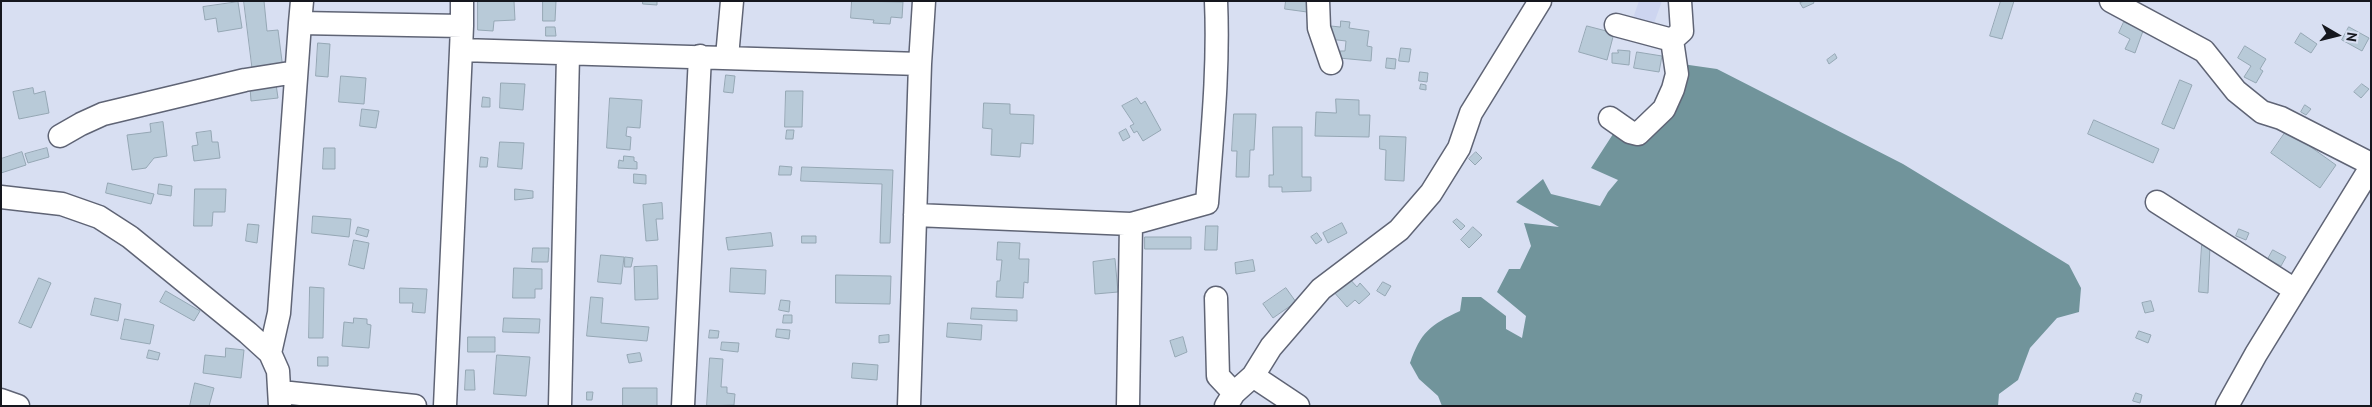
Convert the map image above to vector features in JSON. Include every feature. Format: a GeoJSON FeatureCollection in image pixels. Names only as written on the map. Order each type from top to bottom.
{"type":"FeatureCollection","features":[{"type":"Feature","properties":{"kind":"street"},"geometry":{"type":"LineString","coordinates":[[445,406],[462,1]]}},
{"type":"Feature","properties":{"kind":"street"},"geometry":{"type":"LineString","coordinates":[[727,57],[732,1]]}},
{"type":"Feature","properties":{"kind":"street"},"geometry":{"type":"LineString","coordinates":[[909,406],[920,64],[924,1]]}},
{"type":"Feature","properties":{"kind":"street"},"geometry":{"type":"LineString","coordinates":[[915,215],[1131,224],[1207,203],[1214,122],[1218,38],[1216,1]]}},
{"type":"Feature","properties":{"kind":"street"},"geometry":{"type":"LineString","coordinates":[[1318,1],[1319,28],[1331,64]]}},
{"type":"Feature","properties":{"kind":"street"},"geometry":{"type":"LineString","coordinates":[[1216,298],[1218,376],[1230,400],[1253,376],[1271,347],[1321,289],[1399,230],[1431,193],[1459,148],[1470,113],[1540,1]]}},
{"type":"Feature","properties":{"kind":"street"},"geometry":{"type":"LineString","coordinates":[[1672,40],[1682,31],[1680,1]]}},
{"type":"Feature","properties":{"kind":"street"},"geometry":{"type":"LineString","coordinates":[[2111,1],[2204,51],[2236,91],[2262,112],[2282,118],[2371,165],[2256,354],[2228,406]]}},
{"type":"Feature","properties":{"kind":"street"},"geometry":{"type":"LineString","coordinates":[[270,354],[279,313],[302,7],[462,26]]}},
{"type":"Feature","properties":{"kind":"street"},"geometry":{"type":"LineString","coordinates":[[1616,25],[1672,40]]}},
{"type":"Feature","properties":{"kind":"street"},"geometry":{"type":"LineString","coordinates":[[1610,118],[1630,132],[1638,134],[1664,109],[1677,74],[1672,40]]}},
{"type":"Feature","properties":{"kind":"street"},"geometry":{"type":"LineString","coordinates":[[461,50],[920,64]]}},
{"type":"Feature","properties":{"kind":"street"},"geometry":{"type":"LineString","coordinates":[[560,406],[568,54]]}},
{"type":"Feature","properties":{"kind":"street"},"geometry":{"type":"LineString","coordinates":[[683,406],[700,56]]}},
{"type":"Feature","properties":{"kind":"street"},"geometry":{"type":"LineString","coordinates":[[60,136],[103,114],[245,80],[296,72]]}},
{"type":"Feature","properties":{"kind":"street"},"geometry":{"type":"LineString","coordinates":[[1,197],[62,204],[99,218],[145,248],[248,332],[270,354],[278,371],[280,399],[415,406]]}},
{"type":"Feature","properties":{"kind":"street"},"geometry":{"type":"LineString","coordinates":[[2157,202],[2295,290]]}},
{"type":"Feature","properties":{"kind":"street"},"geometry":{"type":"LineString","coordinates":[[1128,406],[1131,224]]}},
{"type":"Feature","properties":{"kind":"street"},"geometry":{"type":"LineString","coordinates":[[1253,376],[1298,406]]}},
{"type":"Feature","properties":{"kind":"street"},"geometry":{"type":"LineString","coordinates":[[1,400],[18,406]]}},
{"type":"Feature","properties":{"kind":"shaded area"},"geometry":{"type":"Polygon","coordinates":[[[1639,1],[1662,1],[1653,26],[1633,18],[1639,1]]]}},
{"type":"Feature","properties":{"kind":"shaded area"},"geometry":{"type":"Polygon","coordinates":[[[1682,64],[1717,69],[1903,164],[2069,265],[2081,288],[2079,312],[2057,318],[2030,348],[2018,380],[1999,394],[1998,406],[1442,406],[1438,396],[1419,379],[1410,363],[1418,344],[1428,331],[1434,325],[1460,311],[1462,297],[1481,297],[1506,316],[1506,329],[1522,338],[1526,316],[1497,292],[1509,269],[1520,269],[1531,246],[1524,223],[1559,227],[1516,202],[1543,179],[1551,194],[1600,206],[1618,180],[1591,168],[1615,131],[1645,141],[1682,64]]]}},
{"type":"Feature","properties":{"kind":"building"},"geometry":{"type":"Polygon","coordinates":[[[244,1],[264,1],[267,31],[278,30],[283,69],[253,73],[244,1]]]}},
{"type":"Feature","properties":{"kind":"building"},"geometry":{"type":"Polygon","coordinates":[[[478,1],[514,1],[515,20],[494,21],[493,31],[478,30],[478,1]]]}},
{"type":"Feature","properties":{"kind":"building"},"geometry":{"type":"Polygon","coordinates":[[[543,1],[556,1],[555,21],[543,21],[543,1]]]}},
{"type":"Feature","properties":{"kind":"building"},"geometry":{"type":"Polygon","coordinates":[[[643,1],[657,1],[657,5],[643,4],[643,1]]]}},
{"type":"Feature","properties":{"kind":"building"},"geometry":{"type":"Polygon","coordinates":[[[852,1],[903,2],[902,18],[891,17],[890,24],[873,23],[874,20],[851,18],[852,1]]]}},
{"type":"Feature","properties":{"kind":"building"},"geometry":{"type":"Polygon","coordinates":[[[1286,1],[1309,1],[1307,12],[1285,9],[1286,1]]]}},
{"type":"Feature","properties":{"kind":"building"},"geometry":{"type":"Polygon","coordinates":[[[1813,1],[1814,3],[1803,8],[1800,3],[1813,1]]]}},
{"type":"Feature","properties":{"kind":"building"},"geometry":{"type":"Polygon","coordinates":[[[2001,1],[2014,1],[2002,39],[1990,36],[2001,1]]]}},
{"type":"Feature","properties":{"kind":"building"},"geometry":{"type":"Polygon","coordinates":[[[238,2],[242,28],[218,32],[216,18],[205,20],[203,7],[238,2]]]}},
{"type":"Feature","properties":{"kind":"building"},"geometry":{"type":"Polygon","coordinates":[[[1341,21],[1350,22],[1349,28],[1369,31],[1367,46],[1372,47],[1371,61],[1339,58],[1340,51],[1345,51],[1346,41],[1329,39],[1331,26],[1340,27],[1341,21]]]}},
{"type":"Feature","properties":{"kind":"building"},"geometry":{"type":"Polygon","coordinates":[[[2124,22],[2143,31],[2135,53],[2125,49],[2130,39],[2119,33],[2124,22]]]}},
{"type":"Feature","properties":{"kind":"building"},"geometry":{"type":"Polygon","coordinates":[[[1587,26],[1614,33],[1607,60],[1579,52],[1587,26]]]}},
{"type":"Feature","properties":{"kind":"building"},"geometry":{"type":"Polygon","coordinates":[[[546,27],[555,27],[556,36],[546,36],[546,27]]]}},
{"type":"Feature","properties":{"kind":"building"},"geometry":{"type":"Polygon","coordinates":[[[2349,27],[2369,38],[2362,51],[2342,40],[2349,27]]]}},
{"type":"Feature","properties":{"kind":"building"},"geometry":{"type":"Polygon","coordinates":[[[2301,33],[2317,44],[2311,53],[2295,43],[2301,33]]]}},
{"type":"Feature","properties":{"kind":"building"},"geometry":{"type":"Polygon","coordinates":[[[318,43],[330,44],[328,77],[316,76],[318,43]]]}},
{"type":"Feature","properties":{"kind":"building"},"geometry":{"type":"Polygon","coordinates":[[[2245,46],[2266,59],[2260,69],[2263,71],[2256,83],[2244,77],[2251,66],[2238,58],[2245,46]]]}},
{"type":"Feature","properties":{"kind":"building"},"geometry":{"type":"Polygon","coordinates":[[[1401,48],[1411,49],[1409,62],[1399,61],[1401,48]]]}},
{"type":"Feature","properties":{"kind":"building"},"geometry":{"type":"Polygon","coordinates":[[[1618,50],[1630,51],[1629,65],[1612,63],[1612,53],[1618,53],[1618,50]]]}},
{"type":"Feature","properties":{"kind":"building"},"geometry":{"type":"Polygon","coordinates":[[[1637,52],[1662,56],[1659,72],[1634,68],[1637,52]]]}},
{"type":"Feature","properties":{"kind":"building"},"geometry":{"type":"Polygon","coordinates":[[[1835,54],[1837,58],[1829,64],[1827,60],[1835,54]]]}},
{"type":"Feature","properties":{"kind":"building"},"geometry":{"type":"Polygon","coordinates":[[[1387,58],[1396,59],[1395,69],[1386,68],[1387,58]]]}},
{"type":"Feature","properties":{"kind":"building"},"geometry":{"type":"Polygon","coordinates":[[[1420,72],[1428,73],[1427,82],[1419,81],[1420,72]]]}},
{"type":"Feature","properties":{"kind":"building"},"geometry":{"type":"Polygon","coordinates":[[[726,75],[735,76],[733,93],[724,92],[726,75]]]}},
{"type":"Feature","properties":{"kind":"building"},"geometry":{"type":"Polygon","coordinates":[[[341,76],[366,78],[364,104],[339,102],[341,76]]]}},
{"type":"Feature","properties":{"kind":"building"},"geometry":{"type":"Polygon","coordinates":[[[2180,80],[2192,85],[2174,129],[2162,124],[2180,80]]]}},
{"type":"Feature","properties":{"kind":"building"},"geometry":{"type":"Polygon","coordinates":[[[501,83],[525,84],[523,110],[500,108],[501,83]]]}},
{"type":"Feature","properties":{"kind":"building"},"geometry":{"type":"Polygon","coordinates":[[[276,84],[278,98],[251,101],[250,87],[276,84]]]}},
{"type":"Feature","properties":{"kind":"building"},"geometry":{"type":"Polygon","coordinates":[[[1421,84],[1426,85],[1426,90],[1420,89],[1421,84]]]}},
{"type":"Feature","properties":{"kind":"building"},"geometry":{"type":"Polygon","coordinates":[[[2362,84],[2369,89],[2361,98],[2354,92],[2362,84]]]}},
{"type":"Feature","properties":{"kind":"building"},"geometry":{"type":"Polygon","coordinates":[[[33,88],[34,94],[45,91],[49,113],[19,119],[13,92],[33,88]]]}},
{"type":"Feature","properties":{"kind":"building"},"geometry":{"type":"Polygon","coordinates":[[[786,91],[803,91],[802,127],[785,127],[786,91]]]}},
{"type":"Feature","properties":{"kind":"building"},"geometry":{"type":"Polygon","coordinates":[[[483,97],[490,98],[490,107],[482,107],[483,97]]]}},
{"type":"Feature","properties":{"kind":"building"},"geometry":{"type":"Polygon","coordinates":[[[610,98],[642,100],[640,128],[627,127],[626,136],[631,137],[630,150],[607,148],[610,98]]]}},
{"type":"Feature","properties":{"kind":"building"},"geometry":{"type":"Polygon","coordinates":[[[1137,98],[1141,104],[1145,101],[1161,130],[1143,141],[1137,131],[1134,133],[1130,126],[1134,124],[1122,106],[1137,98]]]}},
{"type":"Feature","properties":{"kind":"building"},"geometry":{"type":"Polygon","coordinates":[[[1336,99],[1359,100],[1359,115],[1370,115],[1369,137],[1315,136],[1316,112],[1336,113],[1336,99]]]}},
{"type":"Feature","properties":{"kind":"building"},"geometry":{"type":"Polygon","coordinates":[[[984,103],[1010,104],[1010,114],[1034,115],[1033,144],[1021,143],[1020,157],[991,155],[992,129],[983,128],[984,103]]]}},
{"type":"Feature","properties":{"kind":"building"},"geometry":{"type":"Polygon","coordinates":[[[2305,105],[2311,109],[2306,115],[2301,112],[2305,105]]]}},
{"type":"Feature","properties":{"kind":"building"},"geometry":{"type":"Polygon","coordinates":[[[362,109],[379,111],[376,128],[360,126],[362,109]]]}},
{"type":"Feature","properties":{"kind":"building"},"geometry":{"type":"Polygon","coordinates":[[[1234,114],[1256,114],[1254,150],[1250,150],[1249,177],[1236,177],[1237,151],[1232,151],[1234,114]]]}},
{"type":"Feature","properties":{"kind":"building"},"geometry":{"type":"Polygon","coordinates":[[[2094,120],[2159,149],[2153,163],[2088,134],[2094,120]]]}},
{"type":"Feature","properties":{"kind":"building"},"geometry":{"type":"Polygon","coordinates":[[[163,122],[167,156],[154,158],[146,168],[132,170],[127,135],[151,132],[150,124],[163,122]]]}},
{"type":"Feature","properties":{"kind":"building"},"geometry":{"type":"Polygon","coordinates":[[[1273,127],[1302,127],[1302,177],[1311,177],[1311,191],[1282,192],[1282,187],[1269,187],[1269,175],[1273,175],[1273,127]]]}},
{"type":"Feature","properties":{"kind":"building"},"geometry":{"type":"Polygon","coordinates":[[[1126,129],[1130,137],[1123,141],[1119,133],[1126,129]]]}},
{"type":"Feature","properties":{"kind":"building"},"geometry":{"type":"Polygon","coordinates":[[[787,130],[794,130],[793,139],[786,139],[787,130]]]}},
{"type":"Feature","properties":{"kind":"building"},"geometry":{"type":"Polygon","coordinates":[[[2287,130],[2336,165],[2320,188],[2271,153],[2287,130]]]}},
{"type":"Feature","properties":{"kind":"building"},"geometry":{"type":"Polygon","coordinates":[[[211,131],[212,142],[218,142],[220,158],[194,161],[192,146],[198,145],[196,133],[211,131]]]}},
{"type":"Feature","properties":{"kind":"building"},"geometry":{"type":"Polygon","coordinates":[[[1380,136],[1406,137],[1404,181],[1385,180],[1386,150],[1380,149],[1380,136]]]}},
{"type":"Feature","properties":{"kind":"building"},"geometry":{"type":"Polygon","coordinates":[[[500,142],[524,143],[522,169],[498,167],[500,142]]]}},
{"type":"Feature","properties":{"kind":"building"},"geometry":{"type":"Polygon","coordinates":[[[47,148],[49,157],[28,163],[25,154],[47,148]]]}},
{"type":"Feature","properties":{"kind":"building"},"geometry":{"type":"Polygon","coordinates":[[[324,148],[335,148],[335,169],[323,169],[324,148]]]}},
{"type":"Feature","properties":{"kind":"building"},"geometry":{"type":"Polygon","coordinates":[[[22,152],[26,165],[1,173],[1,159],[22,152]]]}},
{"type":"Feature","properties":{"kind":"building"},"geometry":{"type":"Polygon","coordinates":[[[1476,152],[1482,158],[1475,165],[1469,159],[1476,152]]]}},
{"type":"Feature","properties":{"kind":"building"},"geometry":{"type":"Polygon","coordinates":[[[624,156],[634,157],[634,161],[637,162],[637,169],[618,168],[619,160],[623,161],[624,156]]]}},
{"type":"Feature","properties":{"kind":"building"},"geometry":{"type":"Polygon","coordinates":[[[481,157],[488,158],[487,167],[480,167],[481,157]]]}},
{"type":"Feature","properties":{"kind":"building"},"geometry":{"type":"Polygon","coordinates":[[[780,166],[792,167],[791,175],[779,175],[780,166]]]}},
{"type":"Feature","properties":{"kind":"building"},"geometry":{"type":"Polygon","coordinates":[[[802,167],[893,170],[890,243],[880,243],[882,184],[801,181],[802,167]]]}},
{"type":"Feature","properties":{"kind":"building"},"geometry":{"type":"Polygon","coordinates":[[[634,174],[646,175],[646,184],[634,183],[634,174]]]}},
{"type":"Feature","properties":{"kind":"building"},"geometry":{"type":"Polygon","coordinates":[[[108,183],[154,194],[151,204],[106,193],[108,183]]]}},
{"type":"Feature","properties":{"kind":"building"},"geometry":{"type":"Polygon","coordinates":[[[159,184],[172,186],[171,196],[158,194],[159,184]]]}},
{"type":"Feature","properties":{"kind":"building"},"geometry":{"type":"Polygon","coordinates":[[[195,189],[226,189],[225,212],[213,212],[212,226],[194,226],[195,189]]]}},
{"type":"Feature","properties":{"kind":"building"},"geometry":{"type":"Polygon","coordinates":[[[515,189],[533,191],[533,198],[515,200],[515,189]]]}},
{"type":"Feature","properties":{"kind":"building"},"geometry":{"type":"Polygon","coordinates":[[[662,203],[663,219],[656,219],[658,240],[646,241],[643,205],[662,203]]]}},
{"type":"Feature","properties":{"kind":"building"},"geometry":{"type":"Polygon","coordinates":[[[313,216],[351,219],[349,237],[312,233],[313,216]]]}},
{"type":"Feature","properties":{"kind":"building"},"geometry":{"type":"Polygon","coordinates":[[[1457,219],[1465,226],[1461,230],[1453,222],[1457,219]]]}},
{"type":"Feature","properties":{"kind":"building"},"geometry":{"type":"Polygon","coordinates":[[[1342,223],[1347,233],[1328,243],[1323,233],[1342,223]]]}},
{"type":"Feature","properties":{"kind":"building"},"geometry":{"type":"Polygon","coordinates":[[[248,224],[259,225],[257,243],[246,241],[248,224]]]}},
{"type":"Feature","properties":{"kind":"building"},"geometry":{"type":"Polygon","coordinates":[[[1206,226],[1218,226],[1217,250],[1205,250],[1206,226]]]}},
{"type":"Feature","properties":{"kind":"building"},"geometry":{"type":"Polygon","coordinates":[[[358,227],[369,230],[367,237],[356,234],[358,227]]]}},
{"type":"Feature","properties":{"kind":"building"},"geometry":{"type":"Polygon","coordinates":[[[1473,227],[1482,235],[1469,248],[1461,240],[1473,227]]]}},
{"type":"Feature","properties":{"kind":"building"},"geometry":{"type":"Polygon","coordinates":[[[2239,229],[2249,233],[2246,240],[2236,236],[2239,229]]]}},
{"type":"Feature","properties":{"kind":"building"},"geometry":{"type":"Polygon","coordinates":[[[771,233],[773,246],[728,250],[726,238],[771,233]]]}},
{"type":"Feature","properties":{"kind":"building"},"geometry":{"type":"Polygon","coordinates":[[[1317,233],[1322,240],[1316,244],[1311,237],[1317,233]]]}},
{"type":"Feature","properties":{"kind":"building"},"geometry":{"type":"Polygon","coordinates":[[[802,236],[816,236],[816,243],[802,243],[802,236]]]}},
{"type":"Feature","properties":{"kind":"building"},"geometry":{"type":"Polygon","coordinates":[[[1145,237],[1191,237],[1191,249],[1145,249],[1145,237]]]}},
{"type":"Feature","properties":{"kind":"building"},"geometry":{"type":"Polygon","coordinates":[[[354,240],[369,243],[364,269],[349,265],[354,240]]]}},
{"type":"Feature","properties":{"kind":"building"},"geometry":{"type":"Polygon","coordinates":[[[998,242],[1020,243],[1019,259],[1029,259],[1028,283],[1024,282],[1023,298],[996,297],[997,281],[1000,281],[1002,260],[997,260],[998,242]]]}},
{"type":"Feature","properties":{"kind":"building"},"geometry":{"type":"Polygon","coordinates":[[[2202,245],[2210,245],[2208,293],[2199,292],[2202,245]]]}},
{"type":"Feature","properties":{"kind":"building"},"geometry":{"type":"Polygon","coordinates":[[[533,248],[549,248],[548,262],[532,262],[533,248]]]}},
{"type":"Feature","properties":{"kind":"building"},"geometry":{"type":"Polygon","coordinates":[[[2273,250],[2286,257],[2281,266],[2268,259],[2273,250]]]}},
{"type":"Feature","properties":{"kind":"building"},"geometry":{"type":"Polygon","coordinates":[[[601,255],[624,257],[621,284],[598,282],[601,255]]]}},
{"type":"Feature","properties":{"kind":"building"},"geometry":{"type":"Polygon","coordinates":[[[625,257],[633,258],[631,267],[625,267],[625,257]]]}},
{"type":"Feature","properties":{"kind":"building"},"geometry":{"type":"Polygon","coordinates":[[[1115,259],[1118,292],[1095,294],[1093,262],[1115,259]]]}},
{"type":"Feature","properties":{"kind":"building"},"geometry":{"type":"Polygon","coordinates":[[[1253,260],[1255,271],[1236,274],[1235,263],[1253,260]]]}},
{"type":"Feature","properties":{"kind":"building"},"geometry":{"type":"Polygon","coordinates":[[[657,266],[658,299],[635,300],[634,267],[657,266]]]}},
{"type":"Feature","properties":{"kind":"building"},"geometry":{"type":"Polygon","coordinates":[[[514,268],[542,269],[542,289],[535,289],[535,298],[513,298],[514,268]]]}},
{"type":"Feature","properties":{"kind":"building"},"geometry":{"type":"Polygon","coordinates":[[[731,268],[766,270],[765,294],[730,292],[731,268]]]}},
{"type":"Feature","properties":{"kind":"building"},"geometry":{"type":"Polygon","coordinates":[[[836,275],[891,276],[890,304],[836,303],[836,275]]]}},
{"type":"Feature","properties":{"kind":"building"},"geometry":{"type":"Polygon","coordinates":[[[1348,277],[1357,287],[1360,283],[1370,294],[1359,304],[1355,300],[1347,307],[1333,291],[1348,277]]]}},
{"type":"Feature","properties":{"kind":"building"},"geometry":{"type":"Polygon","coordinates":[[[39,278],[51,283],[31,328],[19,323],[39,278]]]}},
{"type":"Feature","properties":{"kind":"building"},"geometry":{"type":"Polygon","coordinates":[[[1383,282],[1391,286],[1385,296],[1377,291],[1383,282]]]}},
{"type":"Feature","properties":{"kind":"building"},"geometry":{"type":"Polygon","coordinates":[[[310,287],[324,288],[323,338],[309,338],[310,287]]]}},
{"type":"Feature","properties":{"kind":"building"},"geometry":{"type":"Polygon","coordinates":[[[400,288],[427,289],[425,313],[412,312],[413,303],[400,303],[400,288]]]}},
{"type":"Feature","properties":{"kind":"building"},"geometry":{"type":"Polygon","coordinates":[[[1286,288],[1296,302],[1273,318],[1263,304],[1286,288]]]}},
{"type":"Feature","properties":{"kind":"building"},"geometry":{"type":"Polygon","coordinates":[[[166,291],[200,311],[194,321],[160,302],[166,291]]]}},
{"type":"Feature","properties":{"kind":"building"},"geometry":{"type":"Polygon","coordinates":[[[591,297],[603,298],[601,323],[649,327],[647,341],[587,336],[591,297]]]}},
{"type":"Feature","properties":{"kind":"building"},"geometry":{"type":"Polygon","coordinates":[[[95,298],[121,304],[118,321],[91,315],[95,298]]]}},
{"type":"Feature","properties":{"kind":"building"},"geometry":{"type":"Polygon","coordinates":[[[781,300],[790,301],[789,312],[779,310],[781,300]]]}},
{"type":"Feature","properties":{"kind":"building"},"geometry":{"type":"Polygon","coordinates":[[[2151,301],[2154,311],[2145,313],[2142,303],[2151,301]]]}},
{"type":"Feature","properties":{"kind":"building"},"geometry":{"type":"Polygon","coordinates":[[[972,308],[1017,310],[1017,321],[971,319],[972,308]]]}},
{"type":"Feature","properties":{"kind":"building"},"geometry":{"type":"Polygon","coordinates":[[[784,315],[792,315],[792,323],[783,323],[784,315]]]}},
{"type":"Feature","properties":{"kind":"building"},"geometry":{"type":"Polygon","coordinates":[[[354,318],[367,319],[367,324],[371,325],[369,348],[342,346],[344,322],[353,323],[354,318]]]}},
{"type":"Feature","properties":{"kind":"building"},"geometry":{"type":"Polygon","coordinates":[[[504,318],[540,319],[539,333],[503,332],[504,318]]]}},
{"type":"Feature","properties":{"kind":"building"},"geometry":{"type":"Polygon","coordinates":[[[125,319],[154,325],[150,344],[121,339],[125,319]]]}},
{"type":"Feature","properties":{"kind":"building"},"geometry":{"type":"Polygon","coordinates":[[[948,323],[982,325],[981,340],[947,337],[948,323]]]}},
{"type":"Feature","properties":{"kind":"building"},"geometry":{"type":"Polygon","coordinates":[[[777,329],[790,330],[789,339],[776,337],[777,329]]]}},
{"type":"Feature","properties":{"kind":"building"},"geometry":{"type":"Polygon","coordinates":[[[710,330],[719,331],[718,338],[709,338],[710,330]]]}},
{"type":"Feature","properties":{"kind":"building"},"geometry":{"type":"Polygon","coordinates":[[[2139,331],[2151,335],[2148,343],[2136,338],[2139,331]]]}},
{"type":"Feature","properties":{"kind":"building"},"geometry":{"type":"Polygon","coordinates":[[[889,335],[889,342],[879,343],[879,336],[889,335]]]}},
{"type":"Feature","properties":{"kind":"building"},"geometry":{"type":"Polygon","coordinates":[[[468,337],[495,337],[495,352],[468,352],[468,337]]]}},
{"type":"Feature","properties":{"kind":"building"},"geometry":{"type":"Polygon","coordinates":[[[1183,337],[1187,352],[1175,357],[1170,341],[1183,337]]]}},
{"type":"Feature","properties":{"kind":"building"},"geometry":{"type":"Polygon","coordinates":[[[722,342],[739,343],[738,352],[721,350],[722,342]]]}},
{"type":"Feature","properties":{"kind":"building"},"geometry":{"type":"Polygon","coordinates":[[[226,348],[244,350],[241,378],[203,373],[205,355],[225,357],[226,348]]]}},
{"type":"Feature","properties":{"kind":"building"},"geometry":{"type":"Polygon","coordinates":[[[149,350],[160,353],[158,360],[147,358],[149,350]]]}},
{"type":"Feature","properties":{"kind":"building"},"geometry":{"type":"Polygon","coordinates":[[[640,353],[642,361],[629,363],[627,355],[640,353]]]}},
{"type":"Feature","properties":{"kind":"building"},"geometry":{"type":"Polygon","coordinates":[[[497,355],[530,357],[526,396],[494,394],[497,355]]]}},
{"type":"Feature","properties":{"kind":"building"},"geometry":{"type":"Polygon","coordinates":[[[318,357],[328,357],[328,366],[318,366],[318,357]]]}},
{"type":"Feature","properties":{"kind":"building"},"geometry":{"type":"Polygon","coordinates":[[[710,358],[723,359],[721,387],[727,387],[727,393],[735,394],[734,405],[707,406],[710,358]]]}},
{"type":"Feature","properties":{"kind":"building"},"geometry":{"type":"Polygon","coordinates":[[[853,363],[878,365],[877,380],[852,378],[853,363]]]}},
{"type":"Feature","properties":{"kind":"building"},"geometry":{"type":"Polygon","coordinates":[[[466,370],[474,370],[475,390],[465,390],[466,370]]]}},
{"type":"Feature","properties":{"kind":"building"},"geometry":{"type":"Polygon","coordinates":[[[195,383],[214,388],[209,406],[190,406],[195,383]]]}},
{"type":"Feature","properties":{"kind":"building"},"geometry":{"type":"Polygon","coordinates":[[[623,388],[657,388],[657,406],[623,406],[623,388]]]}},
{"type":"Feature","properties":{"kind":"building"},"geometry":{"type":"Polygon","coordinates":[[[587,392],[593,392],[592,400],[587,400],[587,392]]]}},
{"type":"Feature","properties":{"kind":"building"},"geometry":{"type":"Polygon","coordinates":[[[2136,393],[2142,395],[2140,403],[2133,401],[2136,393]]]}}]}
